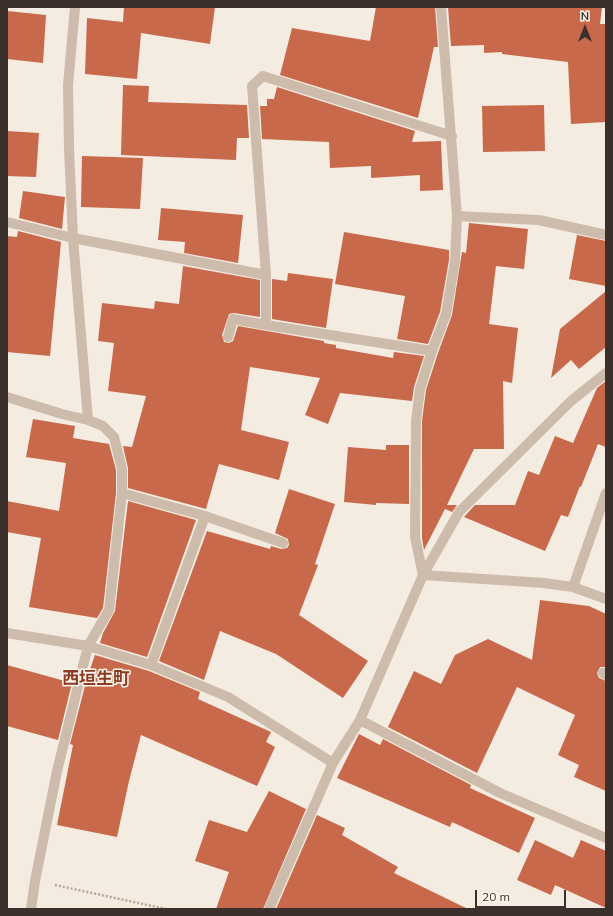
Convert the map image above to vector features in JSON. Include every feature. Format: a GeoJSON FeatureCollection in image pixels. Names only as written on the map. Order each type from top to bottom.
{"type":"FeatureCollection","features":[{"type":"Feature","properties":{"kind":"street"},"geometry":{"type":"LineString","coordinates":[[75,7],[68,85],[73,238],[88,420]]}},
{"type":"Feature","properties":{"kind":"street"},"geometry":{"type":"LineString","coordinates":[[423,575],[415,537],[416,421],[420,389],[446,314],[455,261],[457,216],[441,7]]}},
{"type":"Feature","properties":{"kind":"street"},"geometry":{"type":"LineString","coordinates":[[266,325],[266,275],[252,86],[263,76],[452,136]]}},
{"type":"Feature","properties":{"kind":"street"},"geometry":{"type":"LineString","coordinates":[[457,216],[539,220],[606,235]]}},
{"type":"Feature","properties":{"kind":"street"},"geometry":{"type":"LineString","coordinates":[[7,222],[73,238],[266,275]]}},
{"type":"Feature","properties":{"kind":"street"},"geometry":{"type":"LineString","coordinates":[[228,338],[233,319],[432,351]]}},
{"type":"Feature","properties":{"kind":"street"},"geometry":{"type":"LineString","coordinates":[[269,909],[333,763],[360,720],[423,575],[460,512],[571,401],[606,373]]}},
{"type":"Feature","properties":{"kind":"street"},"geometry":{"type":"LineString","coordinates":[[7,397],[62,414],[88,420],[103,426],[114,437],[122,469],[122,493],[109,610],[88,646],[57,771],[35,881],[31,909]]}},
{"type":"Feature","properties":{"kind":"street"},"geometry":{"type":"LineString","coordinates":[[122,493],[205,516],[283,543]]}},
{"type":"Feature","properties":{"kind":"street"},"geometry":{"type":"LineString","coordinates":[[573,587],[606,493]]}},
{"type":"Feature","properties":{"kind":"street"},"geometry":{"type":"LineString","coordinates":[[150,665],[205,516]]}},
{"type":"Feature","properties":{"kind":"street"},"geometry":{"type":"LineString","coordinates":[[423,575],[544,583],[573,587],[606,599]]}},
{"type":"Feature","properties":{"kind":"street"},"geometry":{"type":"LineString","coordinates":[[7,633],[88,646],[150,665],[228,697],[333,763]]}},
{"type":"Feature","properties":{"kind":"street"},"geometry":{"type":"LineString","coordinates":[[360,720],[500,794],[606,838]]}},
{"type":"Feature","properties":{"kind":"path"},"geometry":{"type":"LineString","coordinates":[[35,881],[166,909]]}},
{"type":"Feature","properties":{"kind":"building"},"geometry":{"type":"Polygon","coordinates":[[[124,7],[215,7],[210,44],[141,33],[137,79],[85,74],[87,18],[123,22],[124,7]]]}},
{"type":"Feature","properties":{"kind":"building"},"geometry":{"type":"Polygon","coordinates":[[[376,7],[435,7],[438,47],[434,47],[418,118],[280,75],[292,28],[370,41],[376,7]]]}},
{"type":"Feature","properties":{"kind":"building"},"geometry":{"type":"Polygon","coordinates":[[[448,7],[602,7],[600,24],[606,24],[606,122],[571,124],[568,62],[502,54],[502,52],[484,53],[484,45],[451,46],[448,7]]]}},
{"type":"Feature","properties":{"kind":"building"},"geometry":{"type":"Polygon","coordinates":[[[7,11],[46,15],[43,63],[7,59],[7,11]]]}},
{"type":"Feature","properties":{"kind":"building"},"geometry":{"type":"Polygon","coordinates":[[[123,85],[149,86],[148,102],[247,105],[249,138],[237,138],[236,160],[121,155],[123,85]]]}},
{"type":"Feature","properties":{"kind":"building"},"geometry":{"type":"Polygon","coordinates":[[[277,87],[415,131],[412,142],[441,141],[443,190],[420,191],[420,175],[371,178],[371,166],[330,168],[329,142],[262,139],[260,106],[267,106],[267,99],[274,99],[277,87]]]}},
{"type":"Feature","properties":{"kind":"building"},"geometry":{"type":"Polygon","coordinates":[[[544,105],[545,151],[483,152],[482,106],[544,105]]]}},
{"type":"Feature","properties":{"kind":"building"},"geometry":{"type":"Polygon","coordinates":[[[7,131],[39,133],[36,177],[7,176],[7,131]]]}},
{"type":"Feature","properties":{"kind":"building"},"geometry":{"type":"Polygon","coordinates":[[[82,156],[143,158],[140,209],[81,207],[82,156]]]}},
{"type":"Feature","properties":{"kind":"building"},"geometry":{"type":"Polygon","coordinates":[[[23,191],[65,197],[62,229],[19,218],[23,191]]]}},
{"type":"Feature","properties":{"kind":"building"},"geometry":{"type":"Polygon","coordinates":[[[161,208],[243,215],[238,263],[184,253],[185,242],[158,240],[161,208]]]}},
{"type":"Feature","properties":{"kind":"building"},"geometry":{"type":"Polygon","coordinates":[[[469,223],[528,229],[524,269],[496,266],[489,324],[518,328],[512,383],[503,381],[504,449],[474,449],[447,505],[457,505],[452,512],[445,509],[424,550],[422,538],[422,421],[426,390],[452,315],[462,252],[466,253],[469,223]]]}},
{"type":"Feature","properties":{"kind":"building"},"geometry":{"type":"Polygon","coordinates":[[[18,231],[61,242],[50,356],[7,352],[7,236],[17,237],[18,231]]]}},
{"type":"Feature","properties":{"kind":"building"},"geometry":{"type":"Polygon","coordinates":[[[344,232],[449,250],[449,260],[440,312],[428,344],[397,339],[405,296],[335,284],[344,232]]]}},
{"type":"Feature","properties":{"kind":"building"},"geometry":{"type":"Polygon","coordinates":[[[577,235],[606,241],[606,286],[569,279],[577,235]]]}},
{"type":"Feature","properties":{"kind":"building"},"geometry":{"type":"Polygon","coordinates":[[[183,266],[260,280],[260,317],[234,313],[229,314],[222,335],[224,342],[229,343],[233,341],[238,326],[324,341],[324,343],[336,345],[336,348],[393,358],[394,352],[424,356],[414,387],[412,401],[340,393],[328,424],[305,415],[320,378],[250,367],[241,430],[289,442],[279,480],[219,464],[206,509],[128,488],[128,468],[123,446],[132,447],[146,396],[108,391],[114,343],[98,341],[102,303],[154,309],[155,301],[179,304],[183,266]]]}},
{"type":"Feature","properties":{"kind":"building"},"geometry":{"type":"Polygon","coordinates":[[[288,273],[333,279],[326,328],[272,319],[272,279],[287,281],[288,273]]]}},
{"type":"Feature","properties":{"kind":"building"},"geometry":{"type":"Polygon","coordinates":[[[606,291],[606,347],[579,369],[571,360],[551,378],[560,329],[606,291]]]}},
{"type":"Feature","properties":{"kind":"building"},"geometry":{"type":"Polygon","coordinates":[[[606,381],[606,447],[598,444],[568,517],[561,515],[545,551],[464,517],[475,505],[515,505],[528,471],[539,475],[555,436],[573,443],[597,388],[606,381]]]}},
{"type":"Feature","properties":{"kind":"building"},"geometry":{"type":"Polygon","coordinates":[[[33,419],[75,426],[73,438],[109,444],[116,470],[116,493],[103,608],[97,618],[29,607],[41,538],[7,532],[7,501],[59,511],[66,463],[26,457],[33,419]]]}},
{"type":"Feature","properties":{"kind":"building"},"geometry":{"type":"Polygon","coordinates":[[[386,445],[409,445],[409,504],[376,503],[376,505],[344,502],[348,447],[386,450],[386,445]]]}},
{"type":"Feature","properties":{"kind":"building"},"geometry":{"type":"Polygon","coordinates":[[[289,489],[335,504],[315,564],[318,565],[299,615],[368,661],[343,698],[276,654],[220,631],[204,680],[159,661],[207,531],[270,549],[271,546],[281,549],[287,548],[289,545],[288,539],[275,533],[289,489]]]}},
{"type":"Feature","properties":{"kind":"building"},"geometry":{"type":"Polygon","coordinates":[[[128,501],[196,520],[147,657],[100,643],[103,633],[115,611],[128,501]]]}},
{"type":"Feature","properties":{"kind":"building"},"geometry":{"type":"Polygon","coordinates":[[[540,600],[589,606],[606,614],[606,667],[600,667],[597,673],[599,678],[606,681],[606,791],[574,777],[579,765],[558,755],[575,715],[517,687],[477,773],[388,727],[414,671],[441,684],[455,655],[488,639],[532,660],[540,600]]]}},
{"type":"Feature","properties":{"kind":"building"},"geometry":{"type":"Polygon","coordinates":[[[95,655],[149,671],[200,692],[198,699],[271,732],[266,742],[275,747],[257,786],[141,735],[117,837],[57,825],[73,745],[70,744],[87,678],[95,655]]]}},
{"type":"Feature","properties":{"kind":"building"},"geometry":{"type":"Polygon","coordinates":[[[7,665],[72,683],[58,740],[7,726],[7,665]]]}},
{"type":"Feature","properties":{"kind":"building"},"geometry":{"type":"Polygon","coordinates":[[[359,734],[380,745],[383,739],[471,785],[470,788],[535,818],[519,853],[452,822],[450,827],[337,778],[359,734]]]}},
{"type":"Feature","properties":{"kind":"building"},"geometry":{"type":"Polygon","coordinates":[[[269,791],[306,809],[263,909],[216,909],[229,872],[195,861],[209,820],[247,832],[269,791]]]}},
{"type":"Feature","properties":{"kind":"building"},"geometry":{"type":"Polygon","coordinates":[[[317,815],[345,828],[342,835],[398,867],[394,873],[468,909],[276,909],[317,815]]]}},
{"type":"Feature","properties":{"kind":"building"},"geometry":{"type":"Polygon","coordinates":[[[535,840],[573,858],[581,840],[606,851],[606,908],[555,885],[551,895],[517,880],[535,840]]]}},
{"type":"Feature","properties":{"kind":"district","name":"西垣生町"},"geometry":{"type":"Point","coordinates":[96,679]}}]}
